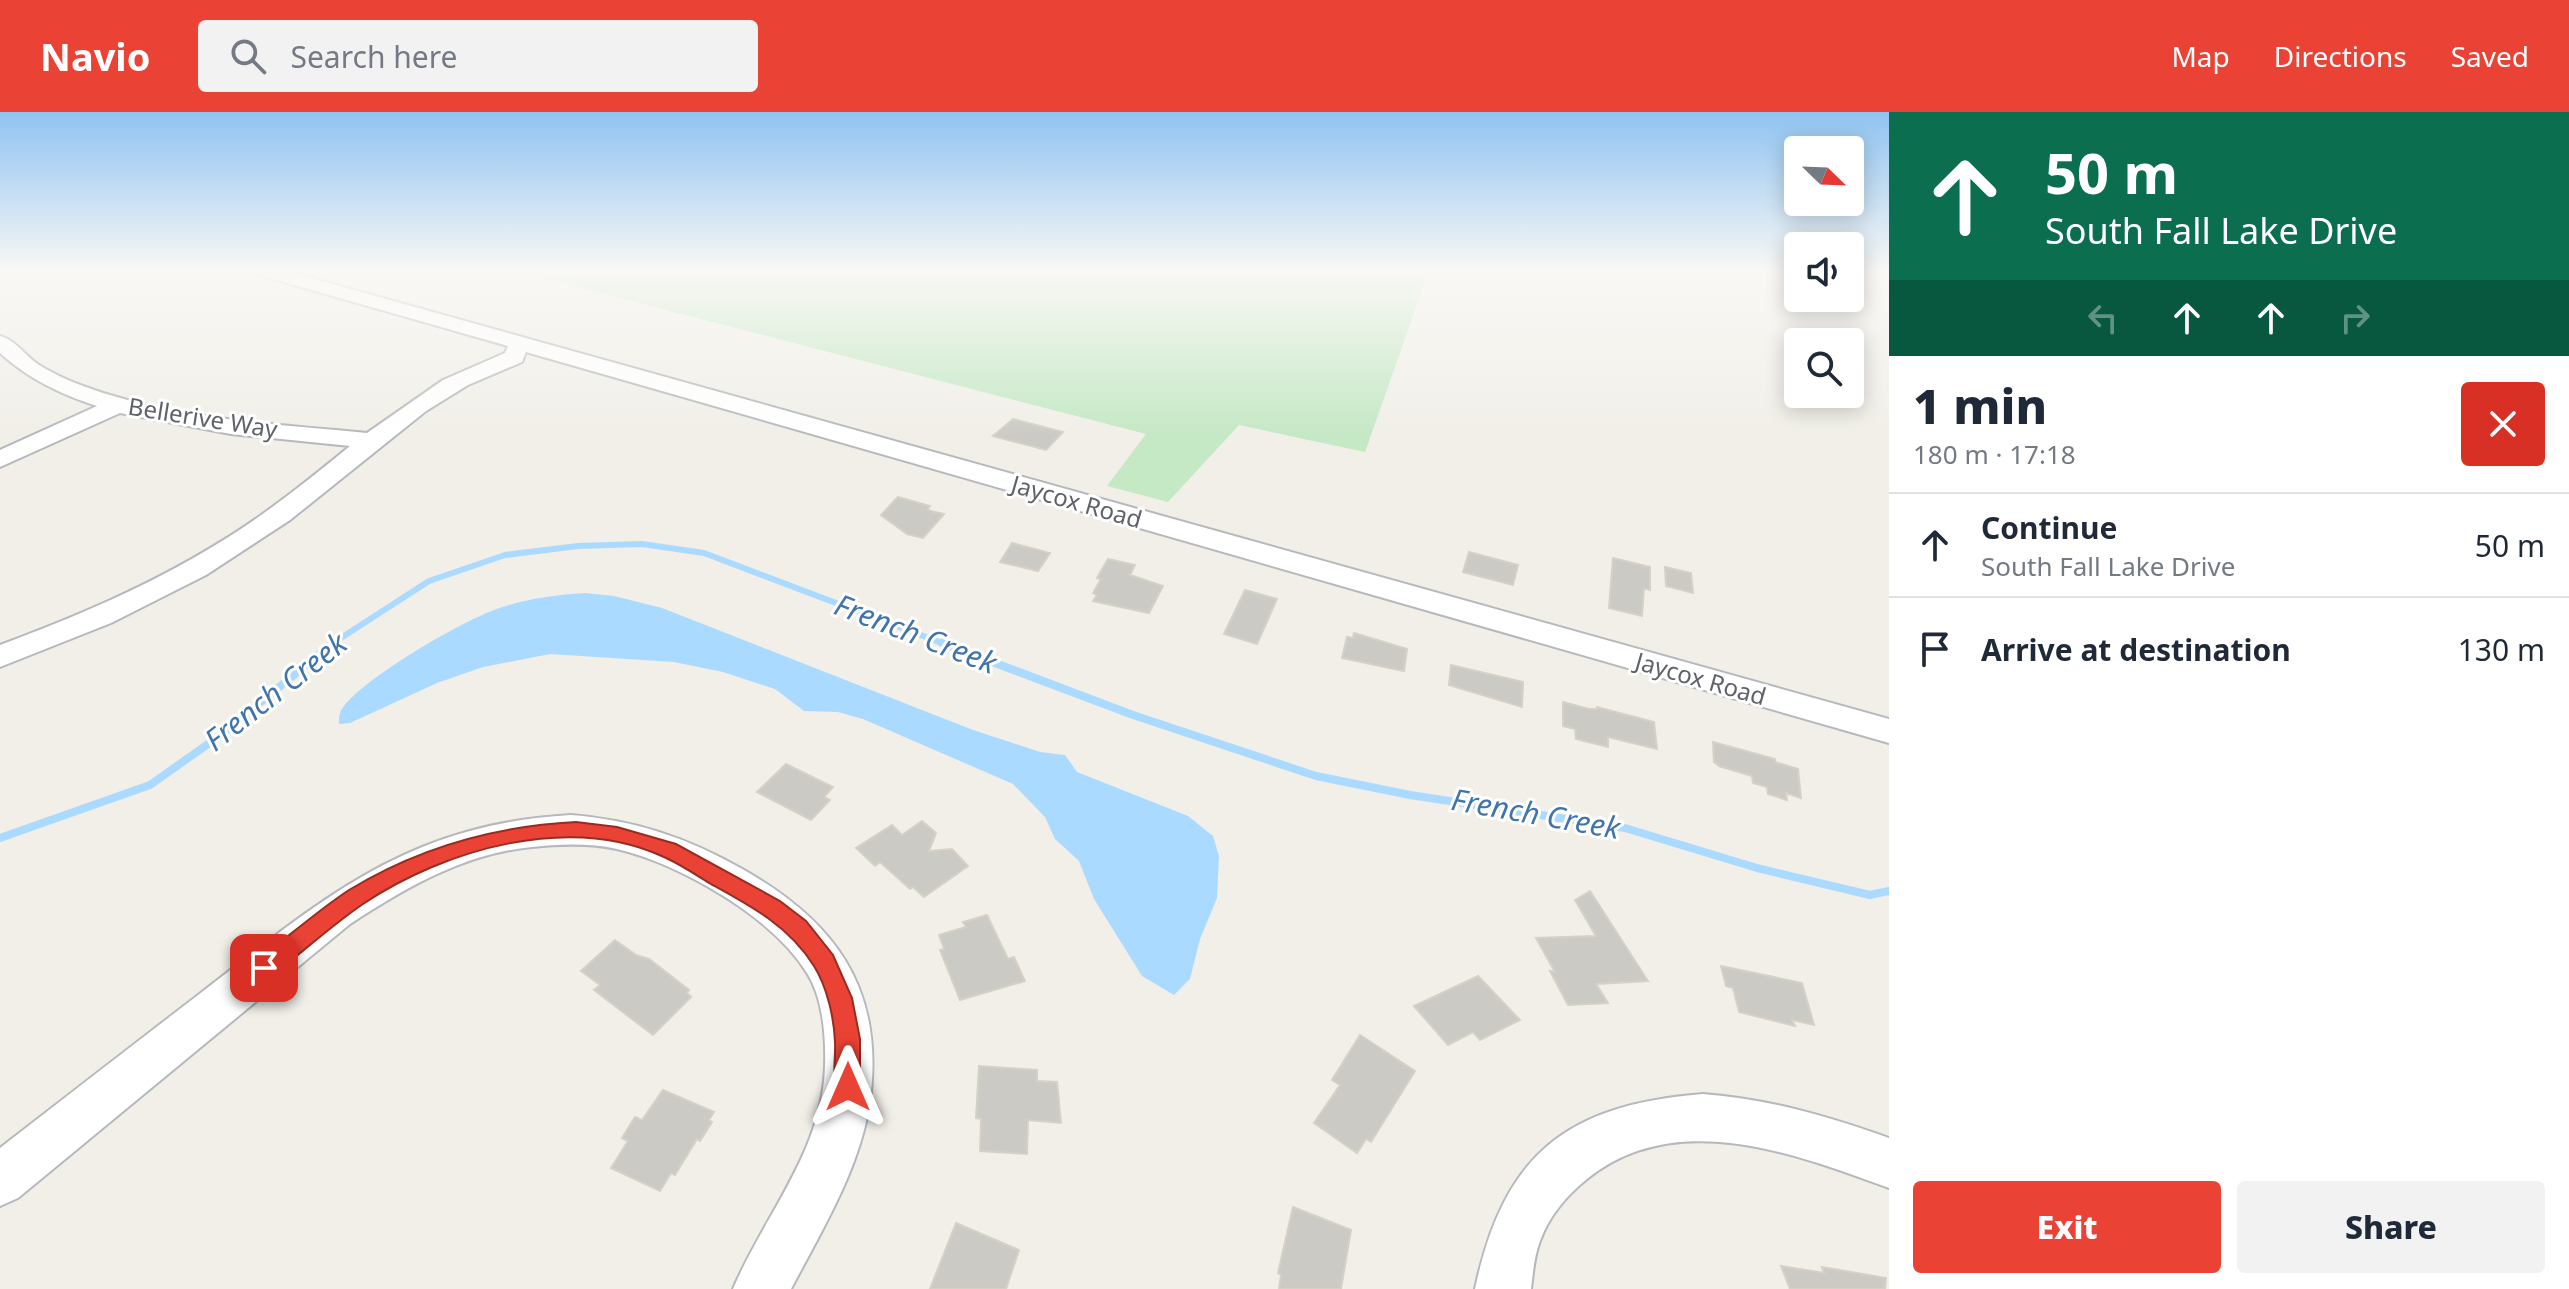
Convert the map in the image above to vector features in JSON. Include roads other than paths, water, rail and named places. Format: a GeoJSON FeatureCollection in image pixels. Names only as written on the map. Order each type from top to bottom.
{"type":"FeatureCollection","features":[{"type":"Feature","properties":{"kind":"street","name":"Jaycox Road"},"geometry":{"type":"LineString","coordinates":[[448,326],[1889,731]]}},
{"type":"Feature","properties":{"kind":"street","name":"Bellerive Way"},"geometry":{"type":"LineString","coordinates":[[0,342],[19,360],[63,386],[120,404],[206,422],[375,441]]}},
{"type":"Feature","properties":{"kind":"street"},"geometry":{"type":"LineString","coordinates":[[0,657],[113,611],[206,563],[281,514],[432,396],[469,374],[490,369],[514,357],[521,348]]}},
{"type":"Feature","properties":{"kind":"street"},"geometry":{"type":"LineString","coordinates":[[0,459],[120,404]]}},
{"type":"Feature","properties":{"kind":"street"},"geometry":{"type":"LineString","coordinates":[[0,1180],[335,912],[376,885],[451,851],[532,832],[576,830],[617,835],[669,850],[783,915],[813,944],[834,981],[845,1019],[848,1087],[827,1159],[761,1289]]}},
{"type":"Feature","properties":{"kind":"street"},"geometry":{"type":"LineString","coordinates":[[1503,1289],[1517,1228],[1539,1189],[1568,1158],[1605,1135],[1647,1122],[1695,1117],[1747,1121],[1803,1133],[1889,1163]]}},
{"type":"Feature","properties":{"kind":"water"},"geometry":{"type":"Polygon","coordinates":[[[585,593],[614,596],[662,608],[973,730],[1040,752],[1065,755],[1077,772],[1188,816],[1213,836],[1219,856],[1217,898],[1200,939],[1190,979],[1174,995],[1142,976],[1094,899],[1079,861],[1055,839],[1045,817],[1013,784],[863,719],[838,712],[804,711],[775,689],[723,672],[674,662],[550,654],[483,667],[437,683],[350,723],[339,724],[344,706],[372,680],[458,627],[516,603],[585,593]]]}},
{"type":"Feature","properties":{"kind":"waterway","name":"French Creek"},"geometry":{"type":"LineString","coordinates":[[333,643],[429,581],[505,555],[578,546],[642,544],[704,553],[947,645]]}},
{"type":"Feature","properties":{"kind":"waterway","name":"French Creek"},"geometry":{"type":"LineString","coordinates":[[0,838],[150,785],[218,737],[333,643]]}},
{"type":"Feature","properties":{"kind":"waterway","name":"French Creek"},"geometry":{"type":"LineString","coordinates":[[942,643],[1133,715],[1316,776],[1410,795],[1625,828],[1757,868],[1870,895],[1889,891]]}}]}
